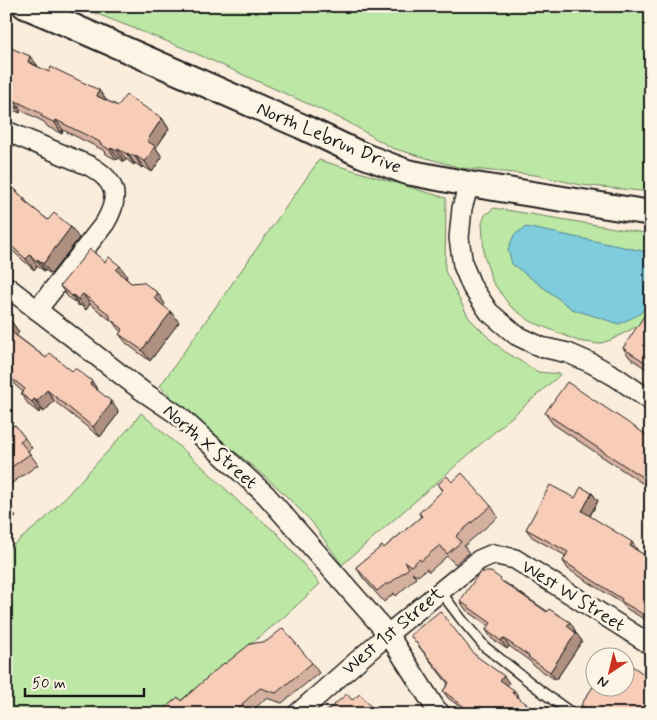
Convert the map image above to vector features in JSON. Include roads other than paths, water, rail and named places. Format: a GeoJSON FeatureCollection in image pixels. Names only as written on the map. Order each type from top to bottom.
{"type":"FeatureCollection","features":[{"type":"Feature","properties":{"kind":"street","name":"North Lebrun Drive"},"geometry":{"type":"LineString","coordinates":[[25,6],[407,172],[468,184],[651,213]]}},
{"type":"Feature","properties":{"kind":"street"},"geometry":{"type":"LineString","coordinates":[[6,131],[90,166],[107,178],[112,185],[114,194],[114,204],[105,223],[37,310]]}},
{"type":"Feature","properties":{"kind":"street"},"geometry":{"type":"LineString","coordinates":[[468,184],[462,208],[459,238],[463,265],[472,287],[489,312],[516,335],[541,347],[568,353],[591,362],[651,401]]}},
{"type":"Feature","properties":{"kind":"street","name":"North X Street"},"geometry":{"type":"LineString","coordinates":[[6,286],[141,390],[178,415],[266,495],[388,634],[441,714]]}},
{"type":"Feature","properties":{"kind":"street","name":"West 1st Street"},"geometry":{"type":"LineString","coordinates":[[296,714],[440,591],[479,560],[493,554]]}},
{"type":"Feature","properties":{"kind":"street","name":"West W Street"},"geometry":{"type":"LineString","coordinates":[[493,554],[515,559],[651,645]]}},
{"type":"Feature","properties":{"kind":"lane"},"geometry":{"type":"LineString","coordinates":[[440,591],[462,620],[486,646],[545,694],[574,714]]}},
{"type":"Feature","properties":{"kind":"water"},"geometry":{"type":"Polygon","coordinates":[[[526,227],[648,252],[651,254],[651,303],[638,315],[619,324],[572,309],[512,264],[508,249],[514,235],[526,227]]]}}]}
